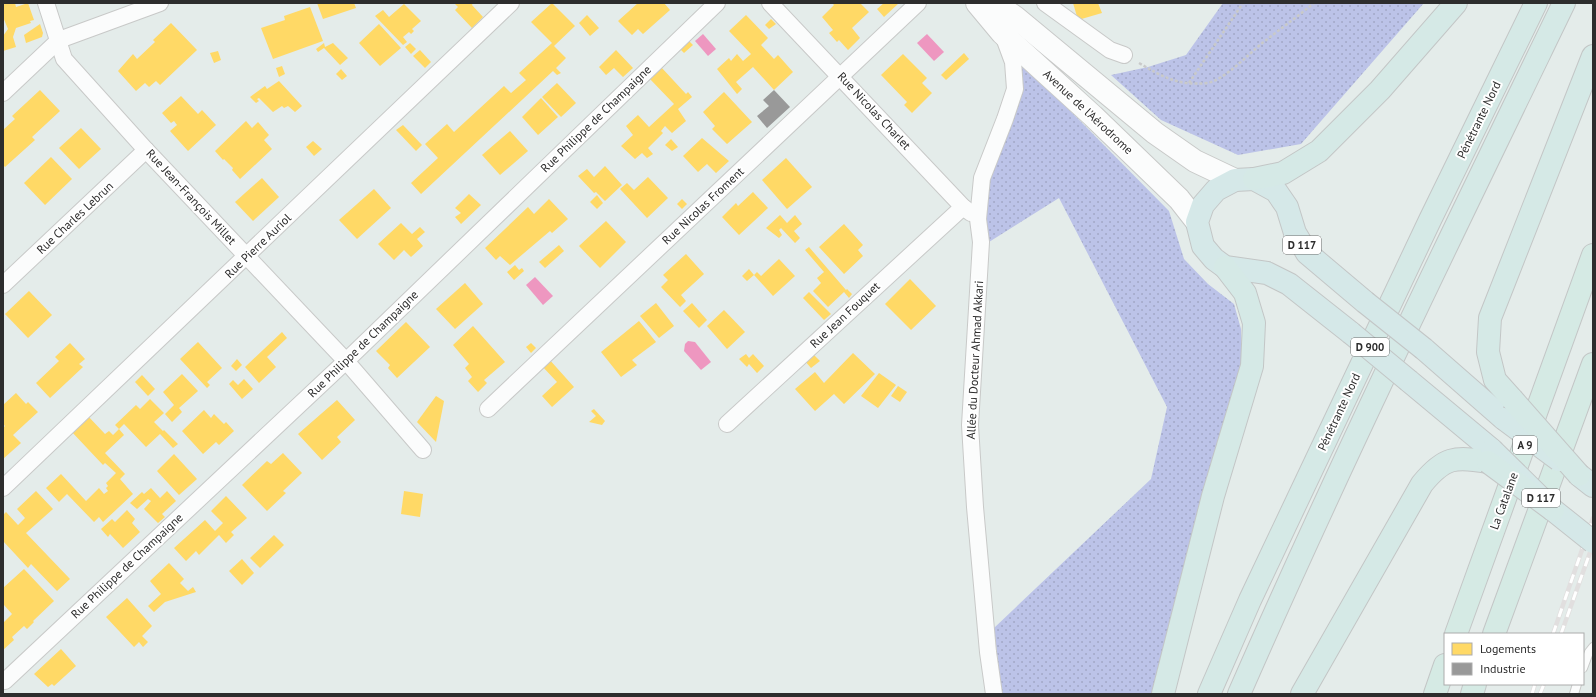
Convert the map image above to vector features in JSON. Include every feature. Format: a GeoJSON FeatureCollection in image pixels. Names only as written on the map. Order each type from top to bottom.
{"type":"FeatureCollection","features":[{"type":"Feature","properties":{"kind":"highway"},"geometry":{"type":"LineString","coordinates":[[1245,180],[1282,173],[1318,150],[1380,90],[1456,3]]}},
{"type":"Feature","properties":{"kind":"highway","name":"Pénétrante Nord"},"geometry":{"type":"LineString","coordinates":[[1209,694],[1260,578],[1430,220],[1536,3]]}},
{"type":"Feature","properties":{"kind":"highway","name":"Pénétrante Nord"},"geometry":{"type":"LineString","coordinates":[[1239,694],[1275,612],[1448,242],[1564,3]]}},
{"type":"Feature","properties":{"kind":"highway"},"geometry":{"type":"LineString","coordinates":[[1586,480],[1496,380],[1488,352],[1490,318],[1593,56]]}},
{"type":"Feature","properties":{"kind":"highway","name":"La Catalane"},"geometry":{"type":"LineString","coordinates":[[1456,633],[1593,255]]}},
{"type":"Feature","properties":{"kind":"highway"},"geometry":{"type":"LineString","coordinates":[[1163,694],[1213,496],[1252,366],[1254,323],[1245,293],[1226,267]]}},
{"type":"Feature","properties":{"kind":"highway"},"geometry":{"type":"LineString","coordinates":[[1494,633],[1593,364]]}},
{"type":"Feature","properties":{"kind":"highway"},"geometry":{"type":"LineString","coordinates":[[1302,694],[1422,484],[1431,473],[1449,460],[1490,456],[1553,510]]}},
{"type":"Feature","properties":{"kind":"highway"},"geometry":{"type":"LineString","coordinates":[[1435,694],[1444,668]]}},
{"type":"Feature","properties":{"kind":"main road","name":"Avenue de l'Aérodrome"},"geometry":{"type":"LineString","coordinates":[[977,3],[1002,32],[1149,169],[1179,199],[1197,222]]}},
{"type":"Feature","properties":{"kind":"main road","name":"Avenue de l'Aérodrome"},"geometry":{"type":"LineString","coordinates":[[995,3],[1015,17],[1155,133],[1195,161],[1245,180]]}},
{"type":"Feature","properties":{"kind":"main road"},"geometry":{"type":"LineString","coordinates":[[1245,180],[1216,190],[1203,204],[1197,222],[1204,246],[1214,259],[1226,267],[1267,273],[1289,284],[1409,381],[1490,456]]}},
{"type":"Feature","properties":{"kind":"main road","name":"D 117"},"geometry":{"type":"LineString","coordinates":[[1245,180],[1276,191],[1287,207],[1295,233],[1307,253],[1424,349],[1504,419],[1586,480]]}},
{"type":"Feature","properties":{"kind":"main road","name":"D 117"},"geometry":{"type":"LineString","coordinates":[[1553,510],[1593,542]]}},
{"type":"Feature","properties":{"kind":"street","name":"Rue Jean-François Millet"},"geometry":{"type":"LineString","coordinates":[[46,3],[64,59],[146,150],[346,361],[423,450]]}},
{"type":"Feature","properties":{"kind":"street"},"geometry":{"type":"LineString","coordinates":[[3,93],[59,40],[160,3]]}},
{"type":"Feature","properties":{"kind":"street","name":"Rue Pierre Auriol"},"geometry":{"type":"LineString","coordinates":[[3,488],[511,3]]}},
{"type":"Feature","properties":{"kind":"street","name":"Rue Philippe de Champaigne"},"geometry":{"type":"LineString","coordinates":[[5,681],[346,361],[717,3]]}},
{"type":"Feature","properties":{"kind":"street","name":"Rue Nicolas Charlet"},"geometry":{"type":"LineString","coordinates":[[770,3],[841,76],[963,207],[978,219]]}},
{"type":"Feature","properties":{"kind":"street","name":"Rue Nicolas Froment"},"geometry":{"type":"LineString","coordinates":[[488,409],[918,3]]}},
{"type":"Feature","properties":{"kind":"street"},"geometry":{"type":"LineString","coordinates":[[1045,3],[1110,50],[1124,55]]}},
{"type":"Feature","properties":{"kind":"street","name":"Allée du Docteur Ahmad Akkari"},"geometry":{"type":"LineString","coordinates":[[994,694],[988,652],[970,425],[982,242],[978,219],[982,178],[1005,120],[1015,88],[1013,62],[1002,32]]}},
{"type":"Feature","properties":{"kind":"street","name":"Rue Charles Lebrun"},"geometry":{"type":"LineString","coordinates":[[3,285],[146,150]]}},
{"type":"Feature","properties":{"kind":"street","name":"Rue Jean Fouquet"},"geometry":{"type":"LineString","coordinates":[[727,424],[963,207]]}},
{"type":"Feature","properties":{"kind":"lane"},"geometry":{"type":"LineString","coordinates":[[1584,665],[1589,652],[1593,647]]}},
{"type":"Feature","properties":{"kind":"path"},"geometry":{"type":"LineString","coordinates":[[1189,83],[1243,3]]}},
{"type":"Feature","properties":{"kind":"path"},"geometry":{"type":"LineString","coordinates":[[1124,55],[1169,80],[1189,83],[1209,83],[1225,74],[1314,3]]}},
{"type":"Feature","properties":{"kind":"shaded area"},"geometry":{"type":"Polygon","coordinates":[[[1223,3],[1424,3],[1301,144],[1238,155],[1161,120],[1111,75],[1148,67],[1186,55],[1223,3]]]}},
{"type":"Feature","properties":{"kind":"shaded area"},"geometry":{"type":"Polygon","coordinates":[[[703,34],[716,49],[708,56],[695,41],[703,34]]]}},
{"type":"Feature","properties":{"kind":"shaded area"},"geometry":{"type":"Polygon","coordinates":[[[927,34],[944,52],[934,61],[917,43],[927,34]]]}},
{"type":"Feature","properties":{"kind":"shaded area"},"geometry":{"type":"Polygon","coordinates":[[[1020,60],[1169,211],[1184,259],[1208,284],[1234,304],[1241,329],[1242,365],[1203,493],[1152,694],[1002,694],[994,628],[1151,479],[1167,407],[1059,198],[989,242],[986,219],[989,180],[1020,60]]]}},
{"type":"Feature","properties":{"kind":"shaded area"},"geometry":{"type":"Polygon","coordinates":[[[535,277],[553,296],[543,305],[526,285],[535,277]]]}},
{"type":"Feature","properties":{"kind":"shaded area"},"geometry":{"type":"Polygon","coordinates":[[[688,341],[695,342],[711,362],[701,370],[684,351],[685,344],[688,341]]]}},
{"type":"Feature","properties":{"kind":"building: Logements"},"geometry":{"type":"Polygon","coordinates":[[[3,3],[15,3],[16,7],[28,3],[34,20],[30,21],[31,23],[16,28],[13,37],[16,47],[3,51],[3,36],[8,29],[3,17],[3,3]]]}},
{"type":"Feature","properties":{"kind":"building: Logements"},"geometry":{"type":"Polygon","coordinates":[[[317,3],[354,3],[356,8],[323,19],[317,3]]]}},
{"type":"Feature","properties":{"kind":"building: Logements"},"geometry":{"type":"Polygon","coordinates":[[[454,3],[473,3],[472,5],[483,17],[472,28],[455,10],[458,7],[454,3]]]}},
{"type":"Feature","properties":{"kind":"building: Logements"},"geometry":{"type":"Polygon","coordinates":[[[552,3],[575,26],[554,46],[566,58],[556,68],[561,73],[557,75],[553,71],[421,194],[411,183],[438,158],[425,144],[447,124],[454,132],[504,86],[511,93],[526,80],[519,73],[552,43],[531,22],[552,3]]]}},
{"type":"Feature","properties":{"kind":"building: Logements"},"geometry":{"type":"Polygon","coordinates":[[[638,3],[664,3],[670,10],[643,34],[638,29],[632,35],[618,21],[638,3]]]}},
{"type":"Feature","properties":{"kind":"building: Logements"},"geometry":{"type":"Polygon","coordinates":[[[832,3],[860,3],[869,12],[852,28],[860,38],[848,50],[839,40],[837,42],[829,33],[833,30],[822,17],[834,5],[832,3]]]}},
{"type":"Feature","properties":{"kind":"building: Logements"},"geometry":{"type":"Polygon","coordinates":[[[884,3],[899,3],[884,17],[877,9],[884,3]]]}},
{"type":"Feature","properties":{"kind":"building: Logements"},"geometry":{"type":"Polygon","coordinates":[[[1073,3],[1098,3],[1102,13],[1078,20],[1073,3]]]}},
{"type":"Feature","properties":{"kind":"building: Logements"},"geometry":{"type":"Polygon","coordinates":[[[404,4],[421,21],[412,29],[414,31],[411,34],[409,32],[403,37],[407,42],[403,45],[375,16],[383,10],[389,17],[404,4]]]}},
{"type":"Feature","properties":{"kind":"building: Logements"},"geometry":{"type":"Polygon","coordinates":[[[310,7],[323,41],[273,59],[261,28],[285,20],[284,16],[310,7]]]}},
{"type":"Feature","properties":{"kind":"building: Logements"},"geometry":{"type":"Polygon","coordinates":[[[587,15],[599,28],[590,36],[579,23],[587,15]]]}},
{"type":"Feature","properties":{"kind":"building: Logements"},"geometry":{"type":"Polygon","coordinates":[[[746,15],[768,38],[761,45],[774,59],[778,55],[793,72],[774,90],[753,67],[736,82],[742,89],[737,94],[717,69],[729,58],[731,61],[737,54],[743,61],[751,54],[729,31],[746,15]]]}},
{"type":"Feature","properties":{"kind":"building: Logements"},"geometry":{"type":"Polygon","coordinates":[[[771,19],[776,24],[769,29],[765,25],[771,19]]]}},
{"type":"Feature","properties":{"kind":"building: Logements"},"geometry":{"type":"Polygon","coordinates":[[[171,23],[197,50],[160,85],[156,81],[149,87],[145,83],[136,91],[118,71],[133,54],[137,59],[155,42],[153,40],[171,23]]]}},
{"type":"Feature","properties":{"kind":"building: Logements"},"geometry":{"type":"Polygon","coordinates":[[[40,24],[43,33],[42,37],[26,43],[24,35],[40,24]]]}},
{"type":"Feature","properties":{"kind":"building: Logements"},"geometry":{"type":"Polygon","coordinates":[[[379,24],[401,48],[380,66],[359,43],[379,24]]]}},
{"type":"Feature","properties":{"kind":"building: Logements"},"geometry":{"type":"Polygon","coordinates":[[[689,41],[693,45],[684,53],[680,49],[689,41]]]}},
{"type":"Feature","properties":{"kind":"building: Logements"},"geometry":{"type":"Polygon","coordinates":[[[324,43],[325,47],[333,43],[348,58],[340,65],[324,48],[318,52],[316,49],[324,43]]]}},
{"type":"Feature","properties":{"kind":"building: Logements"},"geometry":{"type":"Polygon","coordinates":[[[410,43],[416,49],[411,54],[405,47],[410,43]]]}},
{"type":"Feature","properties":{"kind":"building: Logements"},"geometry":{"type":"Polygon","coordinates":[[[420,50],[431,62],[425,68],[413,56],[420,50]]]}},
{"type":"Feature","properties":{"kind":"building: Logements"},"geometry":{"type":"Polygon","coordinates":[[[616,50],[633,68],[623,77],[614,68],[606,75],[599,67],[616,50]]]}},
{"type":"Feature","properties":{"kind":"building: Logements"},"geometry":{"type":"Polygon","coordinates":[[[218,51],[221,60],[214,63],[210,53],[218,51]]]}},
{"type":"Feature","properties":{"kind":"building: Logements"},"geometry":{"type":"Polygon","coordinates":[[[964,53],[969,59],[946,80],[941,75],[964,53]]]}},
{"type":"Feature","properties":{"kind":"building: Logements"},"geometry":{"type":"Polygon","coordinates":[[[903,54],[927,78],[922,83],[932,93],[912,113],[904,105],[907,102],[881,75],[903,54]]]}},
{"type":"Feature","properties":{"kind":"building: Logements"},"geometry":{"type":"Polygon","coordinates":[[[282,66],[285,74],[279,77],[276,68],[282,66]]]}},
{"type":"Feature","properties":{"kind":"building: Logements"},"geometry":{"type":"Polygon","coordinates":[[[661,67],[686,94],[688,92],[692,97],[678,109],[686,121],[672,133],[665,126],[661,131],[663,133],[648,148],[653,154],[647,158],[642,153],[635,159],[621,146],[633,135],[626,126],[638,115],[649,127],[674,104],[649,78],[661,67]]]}},
{"type":"Feature","properties":{"kind":"building: Logements"},"geometry":{"type":"Polygon","coordinates":[[[341,69],[347,76],[342,80],[336,74],[341,69]]]}},
{"type":"Feature","properties":{"kind":"building: Logements"},"geometry":{"type":"Polygon","coordinates":[[[279,81],[302,106],[295,112],[288,106],[284,108],[282,106],[273,112],[259,98],[257,99],[259,101],[256,103],[250,97],[265,86],[267,89],[279,81]]]}},
{"type":"Feature","properties":{"kind":"building: Logements"},"geometry":{"type":"Polygon","coordinates":[[[557,83],[576,103],[561,117],[542,97],[557,83]]]}},
{"type":"Feature","properties":{"kind":"building: Logements"},"geometry":{"type":"Polygon","coordinates":[[[40,90],[60,111],[32,137],[35,140],[5,167],[3,165],[3,130],[15,119],[12,116],[40,90]]]}},
{"type":"Feature","properties":{"kind":"building: Logements"},"geometry":{"type":"Polygon","coordinates":[[[724,92],[752,122],[727,144],[712,129],[715,126],[703,112],[724,92]]]}},
{"type":"Feature","properties":{"kind":"building: Logements"},"geometry":{"type":"Polygon","coordinates":[[[181,96],[198,114],[202,110],[216,125],[188,151],[170,131],[177,125],[174,121],[171,123],[162,113],[181,96]]]}},
{"type":"Feature","properties":{"kind":"building: Logements"},"geometry":{"type":"Polygon","coordinates":[[[541,98],[558,117],[538,135],[522,117],[541,98]]]}},
{"type":"Feature","properties":{"kind":"building: Logements"},"geometry":{"type":"Polygon","coordinates":[[[246,121],[252,128],[258,122],[269,135],[264,140],[272,149],[240,179],[232,170],[233,168],[215,151],[246,121]]]}},
{"type":"Feature","properties":{"kind":"building: Logements"},"geometry":{"type":"Polygon","coordinates":[[[403,125],[422,145],[416,151],[396,130],[403,125]]]}},
{"type":"Feature","properties":{"kind":"building: Logements"},"geometry":{"type":"Polygon","coordinates":[[[81,128],[101,149],[79,169],[59,148],[81,128]]]}},
{"type":"Feature","properties":{"kind":"building: Logements"},"geometry":{"type":"Polygon","coordinates":[[[510,131],[528,151],[500,175],[482,155],[510,131]]]}},
{"type":"Feature","properties":{"kind":"building: Logements"},"geometry":{"type":"Polygon","coordinates":[[[702,138],[729,161],[716,173],[707,164],[698,172],[683,156],[702,138]]]}},
{"type":"Feature","properties":{"kind":"building: Logements"},"geometry":{"type":"Polygon","coordinates":[[[671,139],[678,147],[672,151],[665,145],[671,139]]]}},
{"type":"Feature","properties":{"kind":"building: Logements"},"geometry":{"type":"Polygon","coordinates":[[[313,141],[322,149],[314,156],[306,147],[313,141]]]}},
{"type":"Feature","properties":{"kind":"building: Logements"},"geometry":{"type":"Polygon","coordinates":[[[51,157],[72,179],[45,205],[24,183],[51,157]]]}},
{"type":"Feature","properties":{"kind":"building: Logements"},"geometry":{"type":"Polygon","coordinates":[[[786,158],[812,187],[787,209],[762,180],[786,158]]]}},
{"type":"Feature","properties":{"kind":"building: Logements"},"geometry":{"type":"Polygon","coordinates":[[[605,166],[622,185],[605,201],[596,192],[594,193],[578,176],[587,169],[594,177],[605,166]]]}},
{"type":"Feature","properties":{"kind":"building: Logements"},"geometry":{"type":"Polygon","coordinates":[[[648,177],[668,198],[647,218],[620,189],[627,183],[634,190],[648,177]]]}},
{"type":"Feature","properties":{"kind":"building: Logements"},"geometry":{"type":"Polygon","coordinates":[[[262,178],[279,197],[253,221],[235,202],[262,178]]]}},
{"type":"Feature","properties":{"kind":"building: Logements"},"geometry":{"type":"Polygon","coordinates":[[[374,189],[391,208],[357,239],[339,220],[374,189]]]}},
{"type":"Feature","properties":{"kind":"building: Logements"},"geometry":{"type":"Polygon","coordinates":[[[753,192],[768,208],[739,235],[722,217],[736,203],[738,206],[753,192]]]}},
{"type":"Feature","properties":{"kind":"building: Logements"},"geometry":{"type":"Polygon","coordinates":[[[469,194],[481,205],[461,224],[455,217],[461,213],[455,208],[469,194]]]}},
{"type":"Feature","properties":{"kind":"building: Logements"},"geometry":{"type":"Polygon","coordinates":[[[597,195],[603,203],[597,209],[590,202],[597,195]]]}},
{"type":"Feature","properties":{"kind":"building: Logements"},"geometry":{"type":"Polygon","coordinates":[[[549,199],[568,219],[552,233],[550,231],[510,265],[500,256],[496,260],[485,248],[528,207],[534,214],[549,199]]]}},
{"type":"Feature","properties":{"kind":"building: Logements"},"geometry":{"type":"Polygon","coordinates":[[[682,199],[687,204],[682,209],[677,204],[682,199]]]}},
{"type":"Feature","properties":{"kind":"building: Logements"},"geometry":{"type":"Polygon","coordinates":[[[780,215],[787,223],[795,215],[802,224],[794,231],[800,238],[795,243],[781,228],[779,230],[782,235],[779,238],[766,228],[780,215]]]}},
{"type":"Feature","properties":{"kind":"building: Logements"},"geometry":{"type":"Polygon","coordinates":[[[606,221],[626,242],[600,268],[579,246],[606,221]]]}},
{"type":"Feature","properties":{"kind":"building: Logements"},"geometry":{"type":"Polygon","coordinates":[[[401,223],[412,234],[420,227],[425,232],[417,239],[423,246],[411,257],[404,250],[394,260],[378,244],[401,223]]]}},
{"type":"Feature","properties":{"kind":"building: Logements"},"geometry":{"type":"Polygon","coordinates":[[[844,224],[863,245],[858,250],[863,256],[844,274],[819,247],[844,224]]]}},
{"type":"Feature","properties":{"kind":"building: Logements"},"geometry":{"type":"Polygon","coordinates":[[[559,245],[564,251],[545,268],[539,262],[559,245]]]}},
{"type":"Feature","properties":{"kind":"building: Logements"},"geometry":{"type":"Polygon","coordinates":[[[809,247],[846,290],[847,289],[852,294],[849,298],[844,292],[828,307],[813,291],[821,283],[817,278],[824,272],[805,250],[809,247]]]}},
{"type":"Feature","properties":{"kind":"building: Logements"},"geometry":{"type":"Polygon","coordinates":[[[686,254],[704,274],[681,295],[686,301],[680,307],[661,287],[668,280],[663,275],[686,254]]]}},
{"type":"Feature","properties":{"kind":"building: Logements"},"geometry":{"type":"Polygon","coordinates":[[[779,259],[795,276],[773,296],[754,275],[757,272],[761,276],[779,259]]]}},
{"type":"Feature","properties":{"kind":"building: Logements"},"geometry":{"type":"Polygon","coordinates":[[[515,265],[519,270],[522,268],[524,271],[514,280],[507,272],[515,265]]]}},
{"type":"Feature","properties":{"kind":"building: Logements"},"geometry":{"type":"Polygon","coordinates":[[[749,269],[754,275],[747,281],[742,276],[749,269]]]}},
{"type":"Feature","properties":{"kind":"building: Logements"},"geometry":{"type":"Polygon","coordinates":[[[910,279],[936,306],[911,330],[885,304],[910,279]]]}},
{"type":"Feature","properties":{"kind":"building: Logements"},"geometry":{"type":"Polygon","coordinates":[[[465,283],[483,304],[455,329],[436,309],[465,283]]]}},
{"type":"Feature","properties":{"kind":"building: Logements"},"geometry":{"type":"Polygon","coordinates":[[[29,291],[52,315],[28,338],[5,314],[29,291]]]}},
{"type":"Feature","properties":{"kind":"building: Logements"},"geometry":{"type":"Polygon","coordinates":[[[809,292],[831,314],[824,320],[803,298],[809,292]]]}},
{"type":"Feature","properties":{"kind":"building: Logements"},"geometry":{"type":"Polygon","coordinates":[[[656,303],[674,326],[659,338],[640,316],[656,303]]]}},
{"type":"Feature","properties":{"kind":"building: Logements"},"geometry":{"type":"Polygon","coordinates":[[[692,303],[707,320],[699,328],[683,311],[692,303]]]}},
{"type":"Feature","properties":{"kind":"building: Logements"},"geometry":{"type":"Polygon","coordinates":[[[724,310],[745,332],[727,349],[707,326],[724,310]]]}},
{"type":"Feature","properties":{"kind":"building: Logements"},"geometry":{"type":"Polygon","coordinates":[[[639,321],[656,342],[632,360],[637,365],[621,377],[601,352],[639,321]]]}},
{"type":"Feature","properties":{"kind":"building: Logements"},"geometry":{"type":"Polygon","coordinates":[[[406,322],[430,347],[397,378],[388,368],[390,365],[376,351],[406,322]]]}},
{"type":"Feature","properties":{"kind":"building: Logements"},"geometry":{"type":"Polygon","coordinates":[[[473,326],[505,362],[484,380],[487,383],[478,392],[468,381],[472,377],[465,368],[469,364],[453,345],[473,326]]]}},
{"type":"Feature","properties":{"kind":"building: Logements"},"geometry":{"type":"Polygon","coordinates":[[[282,332],[287,338],[267,357],[276,367],[259,383],[245,367],[282,332]]]}},
{"type":"Feature","properties":{"kind":"building: Logements"},"geometry":{"type":"Polygon","coordinates":[[[198,342],[222,368],[207,382],[210,385],[207,388],[180,359],[198,342]]]}},
{"type":"Feature","properties":{"kind":"building: Logements"},"geometry":{"type":"Polygon","coordinates":[[[70,343],[85,359],[79,364],[83,367],[50,398],[36,383],[59,361],[55,357],[70,343]]]}},
{"type":"Feature","properties":{"kind":"building: Logements"},"geometry":{"type":"Polygon","coordinates":[[[531,343],[536,348],[531,353],[526,347],[531,343]]]}},
{"type":"Feature","properties":{"kind":"building: Logements"},"geometry":{"type":"Polygon","coordinates":[[[812,353],[820,361],[811,368],[804,360],[812,353]]]}},
{"type":"Feature","properties":{"kind":"building: Logements"},"geometry":{"type":"Polygon","coordinates":[[[853,353],[875,374],[844,404],[834,394],[815,411],[795,389],[815,372],[824,383],[853,353]]]}},
{"type":"Feature","properties":{"kind":"building: Logements"},"geometry":{"type":"Polygon","coordinates":[[[746,354],[749,358],[753,354],[764,366],[757,373],[749,364],[747,367],[739,359],[746,354]]]}},
{"type":"Feature","properties":{"kind":"building: Logements"},"geometry":{"type":"Polygon","coordinates":[[[548,358],[574,387],[552,407],[542,396],[557,382],[541,365],[548,358]]]}},
{"type":"Feature","properties":{"kind":"building: Logements"},"geometry":{"type":"Polygon","coordinates":[[[237,359],[242,365],[236,371],[231,366],[237,359]]]}},
{"type":"Feature","properties":{"kind":"building: Logements"},"geometry":{"type":"Polygon","coordinates":[[[879,373],[896,385],[878,408],[861,396],[879,373]]]}},
{"type":"Feature","properties":{"kind":"building: Logements"},"geometry":{"type":"Polygon","coordinates":[[[182,374],[198,391],[179,408],[182,412],[172,422],[165,414],[174,405],[163,392],[182,374]]]}},
{"type":"Feature","properties":{"kind":"building: Logements"},"geometry":{"type":"Polygon","coordinates":[[[142,375],[155,389],[148,396],[135,382],[142,375]]]}},
{"type":"Feature","properties":{"kind":"building: Logements"},"geometry":{"type":"Polygon","coordinates":[[[244,379],[253,389],[242,399],[229,384],[233,380],[238,385],[244,379]]]}},
{"type":"Feature","properties":{"kind":"building: Logements"},"geometry":{"type":"Polygon","coordinates":[[[898,386],[907,392],[900,402],[891,396],[898,386]]]}},
{"type":"Feature","properties":{"kind":"building: Logements"},"geometry":{"type":"Polygon","coordinates":[[[16,393],[26,404],[28,402],[38,412],[13,435],[21,443],[3,459],[3,428],[5,426],[3,424],[3,405],[16,393]]]}},
{"type":"Feature","properties":{"kind":"building: Logements"},"geometry":{"type":"Polygon","coordinates":[[[436,396],[444,401],[436,442],[417,422],[436,396]]]}},
{"type":"Feature","properties":{"kind":"building: Logements"},"geometry":{"type":"Polygon","coordinates":[[[150,399],[164,413],[154,422],[178,444],[173,448],[160,434],[146,447],[124,424],[119,429],[115,425],[136,405],[140,409],[150,399]]]}},
{"type":"Feature","properties":{"kind":"building: Logements"},"geometry":{"type":"Polygon","coordinates":[[[337,400],[355,420],[337,437],[341,442],[322,460],[298,434],[337,400]]]}},
{"type":"Feature","properties":{"kind":"building: Logements"},"geometry":{"type":"Polygon","coordinates":[[[594,409],[605,421],[602,425],[589,422],[596,416],[591,411],[594,409]]]}},
{"type":"Feature","properties":{"kind":"building: Logements"},"geometry":{"type":"Polygon","coordinates":[[[204,410],[211,418],[214,414],[224,424],[226,422],[234,431],[219,445],[216,442],[203,454],[182,431],[204,410]]]}},
{"type":"Feature","properties":{"kind":"building: Logements"},"geometry":{"type":"Polygon","coordinates":[[[86,414],[105,434],[109,431],[113,435],[119,429],[124,435],[105,453],[125,474],[120,479],[133,494],[103,522],[99,517],[94,522],[67,494],[59,502],[46,488],[61,474],[86,501],[99,488],[104,494],[108,491],[106,488],[108,486],[106,483],[116,473],[105,463],[103,465],[71,431],[86,414]]]}},
{"type":"Feature","properties":{"kind":"building: Logements"},"geometry":{"type":"Polygon","coordinates":[[[283,453],[302,473],[283,491],[286,493],[267,511],[242,485],[267,461],[271,464],[283,453]]]}},
{"type":"Feature","properties":{"kind":"building: Logements"},"geometry":{"type":"Polygon","coordinates":[[[174,454],[197,479],[179,495],[157,471],[174,454]]]}},
{"type":"Feature","properties":{"kind":"building: Logements"},"geometry":{"type":"Polygon","coordinates":[[[151,488],[160,498],[167,491],[176,501],[162,514],[165,517],[158,523],[144,509],[151,501],[148,499],[137,509],[130,503],[142,492],[144,494],[151,488]]]}},
{"type":"Feature","properties":{"kind":"building: Logements"},"geometry":{"type":"Polygon","coordinates":[[[36,491],[53,509],[26,533],[70,579],[57,591],[31,564],[28,568],[3,541],[3,515],[6,512],[18,525],[25,518],[17,509],[36,491]]]}},
{"type":"Feature","properties":{"kind":"building: Logements"},"geometry":{"type":"Polygon","coordinates":[[[404,491],[423,494],[420,517],[401,514],[404,491]]]}},
{"type":"Feature","properties":{"kind":"building: Logements"},"geometry":{"type":"Polygon","coordinates":[[[226,496],[247,518],[231,532],[234,535],[226,543],[219,535],[199,555],[196,551],[186,561],[174,548],[205,520],[215,531],[223,523],[211,511],[226,496]]]}},
{"type":"Feature","properties":{"kind":"building: Logements"},"geometry":{"type":"Polygon","coordinates":[[[127,510],[135,519],[132,523],[140,532],[123,548],[110,534],[108,537],[101,529],[112,519],[115,522],[127,510]]]}},
{"type":"Feature","properties":{"kind":"building: Logements"},"geometry":{"type":"Polygon","coordinates":[[[274,535],[284,545],[260,568],[250,558],[274,535]]]}},
{"type":"Feature","properties":{"kind":"building: Logements"},"geometry":{"type":"Polygon","coordinates":[[[242,559],[254,573],[242,585],[229,571],[242,559]]]}},
{"type":"Feature","properties":{"kind":"building: Logements"},"geometry":{"type":"Polygon","coordinates":[[[169,563],[184,579],[180,583],[188,591],[193,587],[196,592],[165,602],[154,612],[148,606],[161,594],[150,581],[169,563]]]}},
{"type":"Feature","properties":{"kind":"building: Logements"},"geometry":{"type":"Polygon","coordinates":[[[24,569],[54,601],[33,621],[34,622],[27,629],[24,626],[12,637],[14,640],[3,650],[3,623],[12,614],[4,605],[3,607],[3,588],[24,569]]]}},
{"type":"Feature","properties":{"kind":"building: Logements"},"geometry":{"type":"Polygon","coordinates":[[[127,598],[152,626],[142,636],[148,642],[143,647],[139,642],[134,647],[106,617],[127,598]]]}},
{"type":"Feature","properties":{"kind":"building: Logements"},"geometry":{"type":"Polygon","coordinates":[[[61,649],[76,666],[54,686],[52,684],[48,687],[34,674],[61,649]]]}},
{"type":"Feature","properties":{"kind":"building: Industrie"},"geometry":{"type":"Polygon","coordinates":[[[774,90],[790,107],[767,128],[757,116],[769,106],[763,100],[774,90]]]}},
{"type":"Feature","properties":{"kind":"railway"},"geometry":{"type":"LineString","coordinates":[[1553,633],[1593,518]]}},
{"type":"Feature","properties":{"kind":"railway"},"geometry":{"type":"LineString","coordinates":[[1561,633],[1593,544]]}},
{"type":"Feature","properties":{"kind":"railway"},"geometry":{"type":"LineString","coordinates":[[1532,694],[1535,685]]}},
{"type":"Feature","properties":{"kind":"railway"},"geometry":{"type":"LineString","coordinates":[[1540,694],[1544,685]]}}]}
